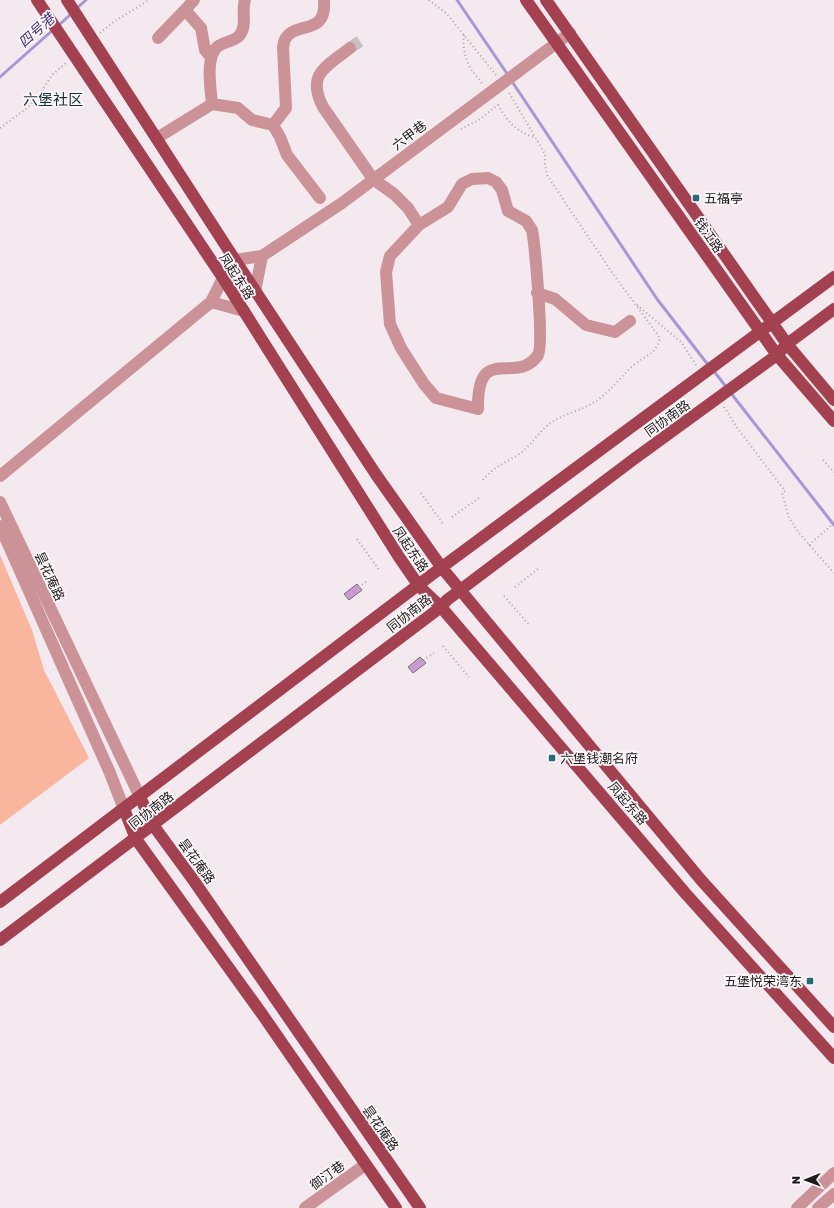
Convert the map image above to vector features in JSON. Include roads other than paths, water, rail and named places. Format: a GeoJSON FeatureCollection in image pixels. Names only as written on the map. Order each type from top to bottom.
{"type":"FeatureCollection","features":[{"type":"Feature","properties":{"kind":"main road","name":"凤起东路"},"geometry":{"type":"LineString","coordinates":[[37,0],[223,278],[419,586],[441,607],[686,894],[834,1058]]}},
{"type":"Feature","properties":{"kind":"main road","name":"凤起东路"},"geometry":{"type":"LineString","coordinates":[[67,0],[234,260],[376,476],[442,568],[701,880],[834,1027]]}},
{"type":"Feature","properties":{"kind":"main road","name":"钱江路"},"geometry":{"type":"LineString","coordinates":[[526,0],[760,332],[777,355],[834,421]]}},
{"type":"Feature","properties":{"kind":"main road","name":"钱江路"},"geometry":{"type":"LineString","coordinates":[[546,0],[787,344],[834,400]]}},
{"type":"Feature","properties":{"kind":"main road","name":"同协南路"},"geometry":{"type":"LineString","coordinates":[[0,902],[419,586],[699,372],[730,355],[834,277]]}},
{"type":"Feature","properties":{"kind":"main road","name":"同协南路"},"geometry":{"type":"LineString","coordinates":[[0,940],[59,894],[136,839],[441,607],[460,590],[719,402],[744,379],[777,355],[787,344],[834,309]]}},
{"type":"Feature","properties":{"kind":"main road","name":"昙花庵路"},"geometry":{"type":"LineString","coordinates":[[140,797],[153,825],[194,881],[420,1208]]}},
{"type":"Feature","properties":{"kind":"main road","name":"昙花庵路"},"geometry":{"type":"LineString","coordinates":[[124,809],[136,839],[257,1008],[396,1208]]}},
{"type":"Feature","properties":{"kind":"street"},"geometry":{"type":"LineString","coordinates":[[158,38],[194,0]]}},
{"type":"Feature","properties":{"kind":"street"},"geometry":{"type":"LineString","coordinates":[[212,104],[210,78],[211,57],[217,47],[239,36],[244,27],[243,6],[245,0]]}},
{"type":"Feature","properties":{"kind":"street"},"geometry":{"type":"LineString","coordinates":[[273,125],[286,108],[283,47],[286,38],[292,32],[316,24],[323,15],[324,0]]}},
{"type":"Feature","properties":{"kind":"street"},"geometry":{"type":"LineString","coordinates":[[185,10],[201,28],[205,50],[211,57]]}},
{"type":"Feature","properties":{"kind":"street","name":"六甲巷"},"geometry":{"type":"LineString","coordinates":[[234,260],[262,256],[342,203],[570,33]]}},
{"type":"Feature","properties":{"kind":"street"},"geometry":{"type":"LineString","coordinates":[[350,48],[319,72],[316,84],[317,95],[323,107],[373,179],[394,194],[408,208],[419,225]]}},
{"type":"Feature","properties":{"kind":"street"},"geometry":{"type":"LineString","coordinates":[[157,138],[212,104],[238,108],[252,120],[273,125],[280,137],[287,155],[320,198]]}},
{"type":"Feature","properties":{"kind":"street"},"geometry":{"type":"LineString","coordinates":[[488,178],[496,182],[502,190],[508,211],[526,221],[532,230],[540,345],[539,354],[531,363],[486,373],[481,380],[478,390],[478,409],[436,398],[424,384],[401,348],[390,324],[386,295],[386,272],[390,256],[419,225],[448,207],[462,184],[472,179],[488,178]]}},
{"type":"Feature","properties":{"kind":"street"},"geometry":{"type":"LineString","coordinates":[[256,292],[262,256]]}},
{"type":"Feature","properties":{"kind":"street"},"geometry":{"type":"LineString","coordinates":[[0,476],[211,302],[223,278]]}},
{"type":"Feature","properties":{"kind":"street"},"geometry":{"type":"LineString","coordinates":[[537,293],[555,300],[586,325],[615,332],[630,321]]}},
{"type":"Feature","properties":{"kind":"street"},"geometry":{"type":"LineString","coordinates":[[211,302],[244,312]]}},
{"type":"Feature","properties":{"kind":"street","name":"昙花庵路"},"geometry":{"type":"LineString","coordinates":[[0,502],[140,797]]}},
{"type":"Feature","properties":{"kind":"street","name":"昙花庵路"},"geometry":{"type":"LineString","coordinates":[[0,526],[110,773],[124,809]]}},
{"type":"Feature","properties":{"kind":"street","name":"御汀巷"},"geometry":{"type":"LineString","coordinates":[[305,1208],[365,1165]]}},
{"type":"Feature","properties":{"kind":"street"},"geometry":{"type":"LineString","coordinates":[[798,1208],[834,1173]]}},
{"type":"Feature","properties":{"kind":"street"},"geometry":{"type":"LineString","coordinates":[[818,1208],[834,1194]]}},
{"type":"Feature","properties":{"kind":"waterway","name":"四号港"},"geometry":{"type":"LineString","coordinates":[[76,9],[86,0]]}},
{"type":"Feature","properties":{"kind":"waterway"},"geometry":{"type":"LineString","coordinates":[[457,0],[508,75]]}},
{"type":"Feature","properties":{"kind":"waterway","name":"四号港"},"geometry":{"type":"LineString","coordinates":[[58,26],[72,13]]}},
{"type":"Feature","properties":{"kind":"waterway","name":"四号港"},"geometry":{"type":"LineString","coordinates":[[0,77],[54,29]]}},
{"type":"Feature","properties":{"kind":"waterway"},"geometry":{"type":"LineString","coordinates":[[511,80],[657,299],[709,366]]}},
{"type":"Feature","properties":{"kind":"waterway"},"geometry":{"type":"LineString","coordinates":[[713,370],[727,388]]}},
{"type":"Feature","properties":{"kind":"waterway"},"geometry":{"type":"LineString","coordinates":[[730,392],[834,525]]}},
{"type":"Feature","properties":{"kind":"tunnel"},"geometry":{"type":"LineString","coordinates":[[350,48],[362,40]]}},
{"type":"Feature","properties":{"kind":"place","name":"五福亭"},"geometry":{"type":"Point","coordinates":[696,198]}},
{"type":"Feature","properties":{"kind":"place","name":"六堡钱潮名府"},"geometry":{"type":"Point","coordinates":[552,758]}},
{"type":"Feature","properties":{"kind":"place","name":"五堡悦荣湾东"},"geometry":{"type":"Point","coordinates":[810,981]}},
{"type":"Feature","properties":{"kind":"district","name":"六堡社区"},"geometry":{"type":"Point","coordinates":[53,99]}}]}
